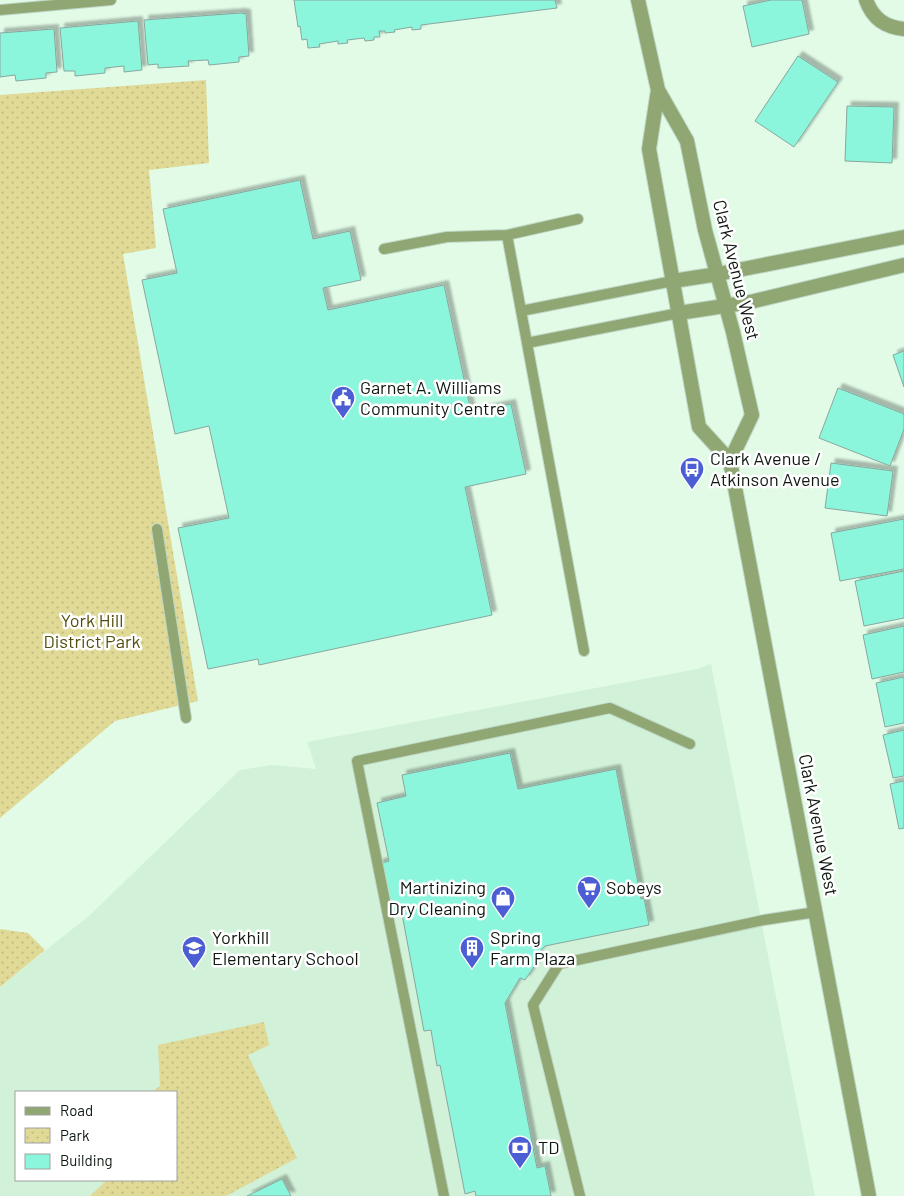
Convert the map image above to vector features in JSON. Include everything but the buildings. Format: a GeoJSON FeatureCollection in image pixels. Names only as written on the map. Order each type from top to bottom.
{"type":"FeatureCollection","features":[{"type":"Feature","properties":{"kind":"street","name":"Clark Avenue West"},"geometry":{"type":"LineString","coordinates":[[638,0],[658,90],[687,142],[705,230],[718,274],[752,415],[730,461]]}},
{"type":"Feature","properties":{"kind":"street"},"geometry":{"type":"LineString","coordinates":[[866,0],[873,15],[889,27],[904,29]]}},
{"type":"Feature","properties":{"kind":"street","name":"Clark Avenue West"},"geometry":{"type":"LineString","coordinates":[[658,90],[648,150],[699,426],[730,461],[870,1196]]}},
{"type":"Feature","properties":{"kind":"street"},"geometry":{"type":"LineString","coordinates":[[673,281],[718,274],[904,237]]}},
{"type":"Feature","properties":{"kind":"street"},"geometry":{"type":"LineString","coordinates":[[679,313],[750,302],[904,265]]}},
{"type":"Feature","properties":{"kind":"lane"},"geometry":{"type":"LineString","coordinates":[[0,10],[49,3],[111,0]]}},
{"type":"Feature","properties":{"kind":"lane"},"geometry":{"type":"LineString","coordinates":[[384,248],[447,237],[507,235],[578,219]]}},
{"type":"Feature","properties":{"kind":"lane"},"geometry":{"type":"LineString","coordinates":[[507,235],[584,651]]}},
{"type":"Feature","properties":{"kind":"lane"},"geometry":{"type":"LineString","coordinates":[[521,311],[673,281]]}},
{"type":"Feature","properties":{"kind":"lane"},"geometry":{"type":"LineString","coordinates":[[527,343],[679,313]]}},
{"type":"Feature","properties":{"kind":"lane"},"geometry":{"type":"LineString","coordinates":[[157,529],[186,718]]}},
{"type":"Feature","properties":{"kind":"lane"},"geometry":{"type":"LineString","coordinates":[[444,1196],[356,761],[610,708],[690,744]]}},
{"type":"Feature","properties":{"kind":"lane"},"geometry":{"type":"LineString","coordinates":[[580,1196],[533,1005],[559,964],[764,920],[816,912]]}},
{"type":"Feature","properties":{"kind":"shaded area"},"geometry":{"type":"Polygon","coordinates":[[[711,664],[815,1196],[0,1196],[0,987],[90,915],[240,770],[272,765],[316,769],[307,742],[697,669],[711,664]]]}},
{"type":"Feature","properties":{"kind":"green space","name":"York Hill District Park"},"geometry":{"type":"Polygon","coordinates":[[[206,80],[209,163],[149,170],[156,248],[123,254],[198,701],[115,721],[0,818],[0,95],[206,80]]]}},
{"type":"Feature","properties":{"kind":"green space"},"geometry":{"type":"Polygon","coordinates":[[[0,929],[28,933],[45,950],[0,987],[0,929]]]}},
{"type":"Feature","properties":{"kind":"green space"},"geometry":{"type":"Polygon","coordinates":[[[264,1022],[269,1045],[248,1055],[297,1158],[226,1196],[90,1196],[106,1181],[178,1181],[178,1091],[153,1091],[160,1086],[158,1045],[264,1022]]]}},
{"type":"Feature","properties":{"kind":"place","name":"Garnet A. Williams Community Centre"},"geometry":{"type":"Point","coordinates":[343,419]}},
{"type":"Feature","properties":{"kind":"place","name":"Clark Avenue / Atkinson Avenue"},"geometry":{"type":"Point","coordinates":[692,490]}},
{"type":"Feature","properties":{"kind":"place","name":"Sobeys"},"geometry":{"type":"Point","coordinates":[589,909]}},
{"type":"Feature","properties":{"kind":"place","name":"Martinizing Dry Cleaning"},"geometry":{"type":"Point","coordinates":[503,919]}},
{"type":"Feature","properties":{"kind":"place","name":"Yorkhill Elementary School"},"geometry":{"type":"Point","coordinates":[194,969]}},
{"type":"Feature","properties":{"kind":"place","name":"Spring Farm Plaza"},"geometry":{"type":"Point","coordinates":[472,969]}},
{"type":"Feature","properties":{"kind":"place","name":"TD"},"geometry":{"type":"Point","coordinates":[520,1169]}}]}
